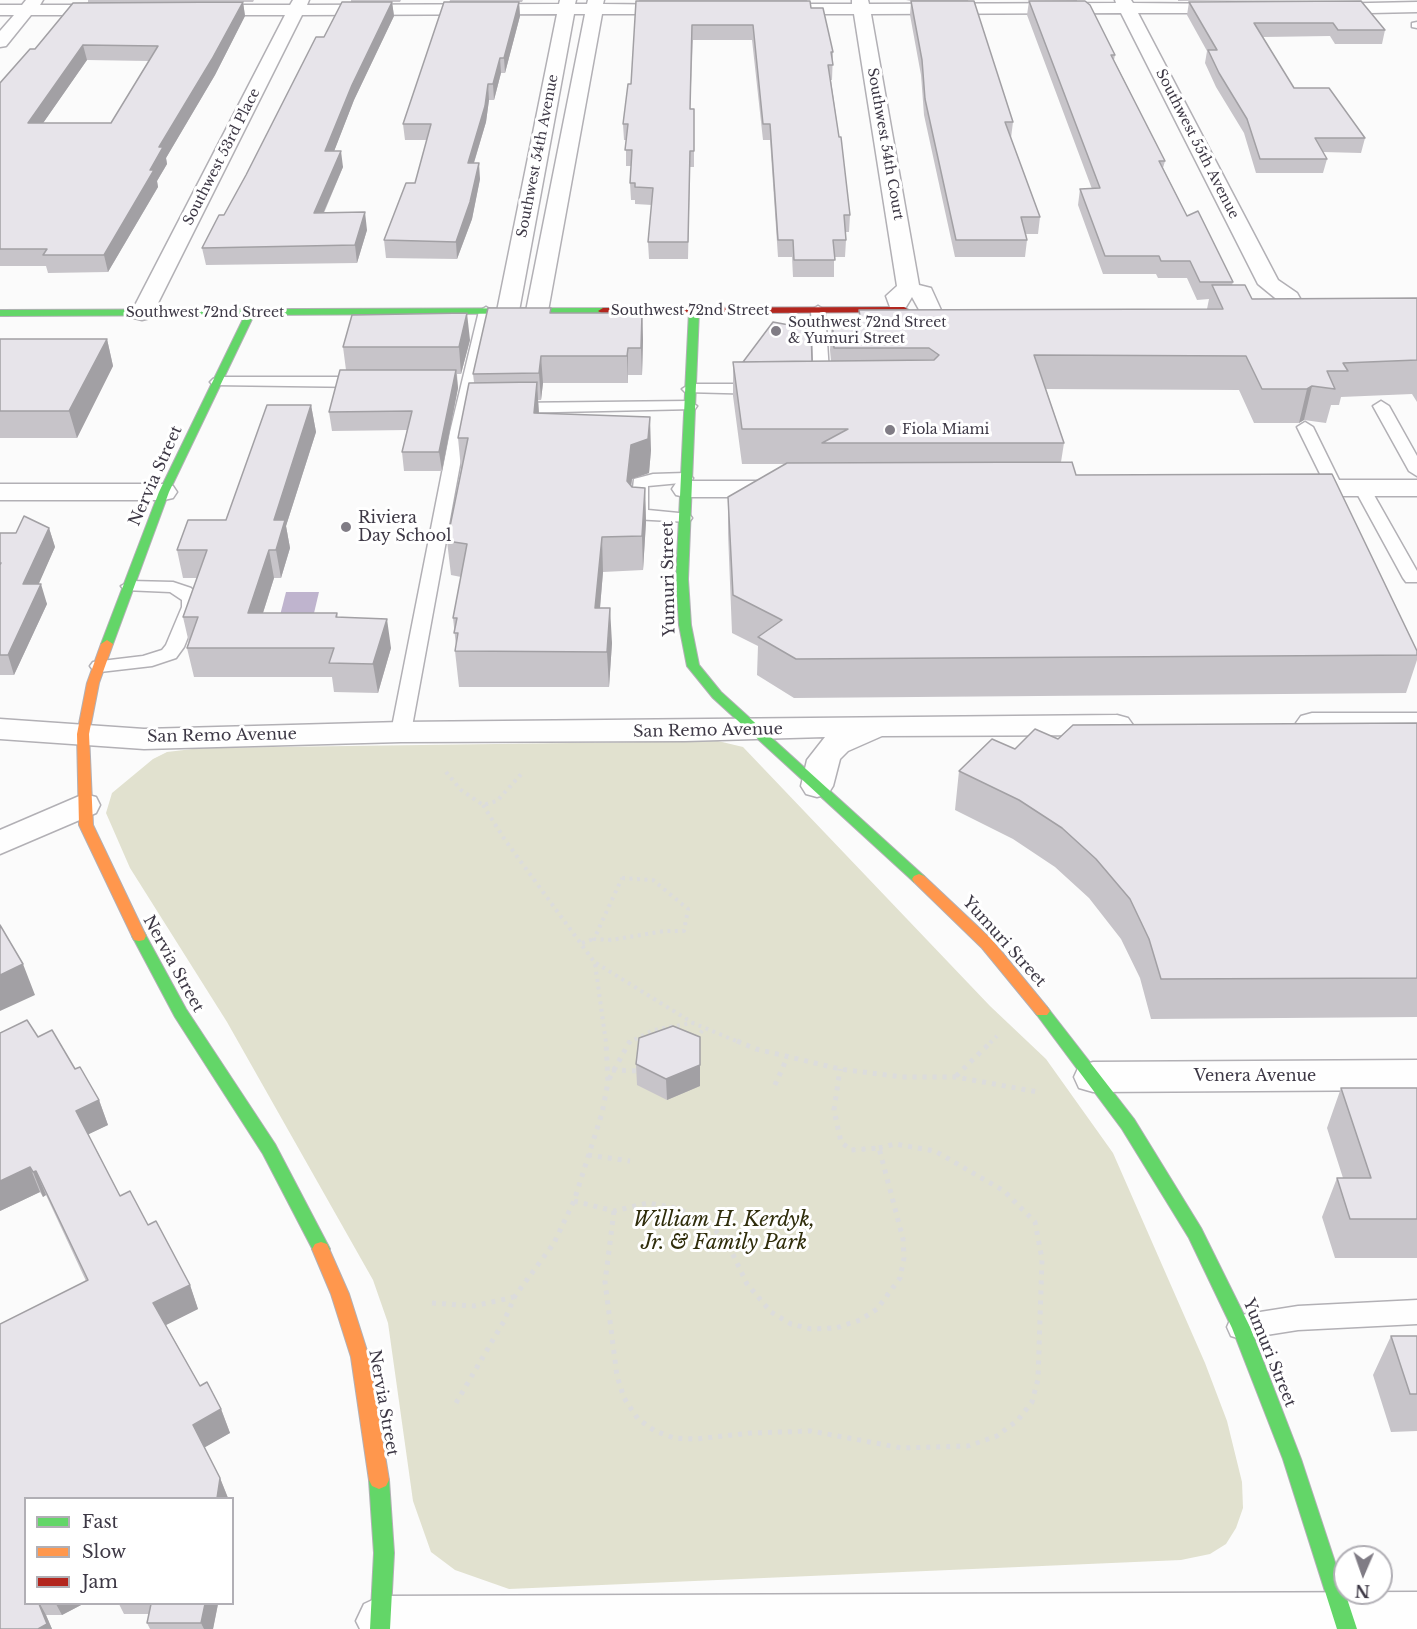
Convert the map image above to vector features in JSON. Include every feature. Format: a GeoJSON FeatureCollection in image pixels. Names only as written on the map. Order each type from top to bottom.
{"type":"FeatureCollection","features":[{"type":"Feature","properties":{"kind":"street"},"geometry":{"type":"LineString","coordinates":[[758,9],[861,4],[1126,4],[1244,9]]}},
{"type":"Feature","properties":{"kind":"street","name":"Southwest 54th Court"},"geometry":{"type":"LineString","coordinates":[[861,4],[909,289]]}},
{"type":"Feature","properties":{"kind":"street","name":"Southwest 55th Avenue"},"geometry":{"type":"LineString","coordinates":[[1126,4],[1282,304]]}},
{"type":"Feature","properties":{"kind":"street"},"geometry":{"type":"LineString","coordinates":[[0,42],[31,5]]}},
{"type":"Feature","properties":{"kind":"street"},"geometry":{"type":"LineString","coordinates":[[0,10],[31,5],[132,10]]}},
{"type":"Feature","properties":{"kind":"street"},"geometry":{"type":"LineString","coordinates":[[179,10],[298,5],[595,5],[698,9]]}},
{"type":"Feature","properties":{"kind":"street","name":"Southwest 53rd Place"},"geometry":{"type":"LineString","coordinates":[[142,313],[298,5]]}},
{"type":"Feature","properties":{"kind":"street","name":"Southwest 54th Avenue"},"geometry":{"type":"LineString","coordinates":[[508,312],[567,5]]}},
{"type":"Feature","properties":{"kind":"street","name":"Southwest 54th Avenue"},"geometry":{"type":"LineString","coordinates":[[537,311],[595,5]]}},
{"type":"Feature","properties":{"kind":"street"},"geometry":{"type":"LineString","coordinates":[[1303,9],[1377,9],[1404,5],[1417,26]]}},
{"type":"Feature","properties":{"kind":"street"},"geometry":{"type":"LineString","coordinates":[[899,310],[897,296],[909,289],[923,293],[936,309]]}},
{"type":"Feature","properties":{"kind":"street","name":"Southwest 72nd Street"},"geometry":{"type":"LineString","coordinates":[[0,314],[936,309]]}},
{"type":"Feature","properties":{"kind":"street","name":"Yumuri Street"},"geometry":{"type":"LineString","coordinates":[[694,311],[683,518],[683,605],[690,657],[700,678],[987,944],[1051,1021],[1151,1159],[1195,1233],[1241,1327],[1292,1459],[1346,1623]]}},
{"type":"Feature","properties":{"kind":"street","name":"Nervia Street"},"geometry":{"type":"LineString","coordinates":[[251,312],[164,492],[100,666],[86,709],[83,734],[84,805],[86,825],[131,921],[180,1013],[269,1149],[316,1236],[340,1294],[360,1357],[379,1475],[384,1553],[381,1625]]}},
{"type":"Feature","properties":{"kind":"street"},"geometry":{"type":"LineString","coordinates":[[685,484],[811,489]]}},
{"type":"Feature","properties":{"kind":"street"},"geometry":{"type":"LineString","coordinates":[[1264,488],[1417,488]]}},
{"type":"Feature","properties":{"kind":"street"},"geometry":{"type":"LineString","coordinates":[[0,492],[164,492]]}},
{"type":"Feature","properties":{"kind":"street"},"geometry":{"type":"LineString","coordinates":[[1288,723],[1417,723]]}},
{"type":"Feature","properties":{"kind":"street","name":"San Remo Avenue"},"geometry":{"type":"LineString","coordinates":[[0,729],[144,739],[401,732],[757,730],[877,726],[1147,724]]}},
{"type":"Feature","properties":{"kind":"street"},"geometry":{"type":"LineString","coordinates":[[817,786],[823,760],[828,752],[837,744],[877,726]]}},
{"type":"Feature","properties":{"kind":"street"},"geometry":{"type":"LineString","coordinates":[[0,843],[84,805]]}},
{"type":"Feature","properties":{"kind":"street","name":"Venera Avenue"},"geometry":{"type":"LineString","coordinates":[[1093,1077],[1417,1075]]}},
{"type":"Feature","properties":{"kind":"street"},"geometry":{"type":"LineString","coordinates":[[381,1625],[1346,1623],[1417,1617]]}},
{"type":"Feature","properties":{"kind":"lane"},"geometry":{"type":"LineString","coordinates":[[801,388],[828,388],[818,310]]}},
{"type":"Feature","properties":{"kind":"lane"},"geometry":{"type":"LineString","coordinates":[[401,732],[470,408],[464,381],[486,311]]}},
{"type":"Feature","properties":{"kind":"lane"},"geometry":{"type":"LineString","coordinates":[[218,382],[374,382]]}},
{"type":"Feature","properties":{"kind":"lane"},"geometry":{"type":"LineString","coordinates":[[690,389],[779,389]]}},
{"type":"Feature","properties":{"kind":"lane"},"geometry":{"type":"LineString","coordinates":[[499,408],[689,406]]}},
{"type":"Feature","properties":{"kind":"lane"},"geometry":{"type":"LineString","coordinates":[[1381,406],[1417,471]]}},
{"type":"Feature","properties":{"kind":"lane"},"geometry":{"type":"LineString","coordinates":[[1305,427],[1335,488]]}},
{"type":"Feature","properties":{"kind":"lane"},"geometry":{"type":"LineString","coordinates":[[683,518],[639,515],[640,483],[653,479],[685,484]]}},
{"type":"Feature","properties":{"kind":"lane"},"geometry":{"type":"LineString","coordinates":[[1362,488],[1412,578]]}},
{"type":"Feature","properties":{"kind":"lane"},"geometry":{"type":"LineString","coordinates":[[100,666],[145,662],[169,654],[175,647],[191,607],[191,599],[178,589],[130,585]]}},
{"type":"Feature","properties":{"kind":"lane"},"geometry":{"type":"LineString","coordinates":[[1241,1327],[1298,1318],[1417,1312]]}},
{"type":"Feature","properties":{"kind":"path"},"geometry":{"type":"LineString","coordinates":[[483,805],[497,801],[524,771]]}},
{"type":"Feature","properties":{"kind":"path"},"geometry":{"type":"LineString","coordinates":[[446,772],[461,790],[483,805],[505,840],[595,963],[606,1032],[608,1082]]}},
{"type":"Feature","properties":{"kind":"path"},"geometry":{"type":"LineString","coordinates":[[582,943],[594,939],[611,940],[664,931],[684,931],[688,909],[653,880],[622,878],[594,939]]}},
{"type":"Feature","properties":{"kind":"path"},"geometry":{"type":"LineString","coordinates":[[595,963],[693,1023],[756,1049],[840,1069],[902,1077],[956,1077],[1038,1092]]}},
{"type":"Feature","properties":{"kind":"path"},"geometry":{"type":"LineString","coordinates":[[456,1403],[504,1321],[515,1296],[554,1243],[574,1201],[612,1070],[628,1041],[648,1032],[693,1023]]}},
{"type":"Feature","properties":{"kind":"path"},"geometry":{"type":"LineString","coordinates":[[693,1044],[704,1028]]}},
{"type":"Feature","properties":{"kind":"path"},"geometry":{"type":"LineString","coordinates":[[648,1032],[653,1042]]}},
{"type":"Feature","properties":{"kind":"path"},"geometry":{"type":"LineString","coordinates":[[956,1077],[998,1036]]}},
{"type":"Feature","properties":{"kind":"path"},"geometry":{"type":"LineString","coordinates":[[775,1085],[787,1058]]}},
{"type":"Feature","properties":{"kind":"path"},"geometry":{"type":"LineString","coordinates":[[614,1211],[605,1282],[616,1376],[624,1398],[638,1419],[655,1431],[674,1438],[695,1439],[751,1433],[811,1431],[902,1448],[968,1446],[997,1436],[1018,1420],[1032,1402],[1038,1379],[1042,1320],[1042,1259],[1035,1221],[1004,1191],[935,1151],[895,1144],[879,1148],[851,1150],[841,1142],[834,1110],[840,1069]]}},
{"type":"Feature","properties":{"kind":"path"},"geometry":{"type":"LineString","coordinates":[[612,1070],[649,1072]]}},
{"type":"Feature","properties":{"kind":"path"},"geometry":{"type":"LineString","coordinates":[[574,1201],[614,1211],[648,1203],[676,1208],[695,1216],[715,1230],[729,1246],[747,1284],[771,1312],[791,1324],[811,1329],[836,1328],[860,1320],[877,1309],[892,1292],[900,1278],[904,1258],[903,1239],[879,1148]]}},
{"type":"Feature","properties":{"kind":"path"},"geometry":{"type":"LineString","coordinates":[[588,1155],[630,1161]]}},
{"type":"Feature","properties":{"kind":"path"},"geometry":{"type":"LineString","coordinates":[[432,1303],[474,1306],[515,1296]]}},
{"type":"Feature","properties":{"kind":"green space","name":"William H. Kerdyk, Jr. & Family Park"},"geometry":{"type":"Polygon","coordinates":[[[718,741],[743,747],[990,1006],[1046,1059],[1113,1153],[1205,1363],[1227,1421],[1242,1482],[1243,1508],[1236,1528],[1226,1544],[1210,1554],[1181,1560],[509,1589],[455,1570],[431,1552],[413,1501],[388,1323],[373,1280],[227,1022],[130,868],[106,813],[112,793],[153,759],[167,752],[201,748],[718,741]]]}},
{"type":"Feature","properties":{"kind":"shaded area"},"geometry":{"type":"Polygon","coordinates":[[[286,592],[319,592],[310,630],[276,631],[286,592]]]}},
{"type":"Feature","properties":{"kind":"building"},"geometry":{"type":"Polygon","coordinates":[[[636,1],[810,1],[811,8],[823,8],[833,52],[831,52],[833,65],[828,65],[839,137],[841,137],[850,215],[844,215],[846,240],[833,240],[835,260],[794,260],[793,240],[778,240],[770,124],[763,124],[753,25],[692,25],[690,109],[694,109],[694,151],[690,151],[688,242],[648,242],[653,188],[635,187],[635,183],[630,183],[632,150],[625,150],[628,124],[623,124],[628,84],[631,84],[636,1]]]}},
{"type":"Feature","properties":{"kind":"building"},"geometry":{"type":"Polygon","coordinates":[[[911,1],[974,1],[1013,122],[1005,122],[1040,217],[1021,217],[1027,240],[956,240],[925,99],[922,60],[911,1]]]}},
{"type":"Feature","properties":{"kind":"building"},"geometry":{"type":"Polygon","coordinates":[[[1029,1],[1085,1],[1090,5],[1115,55],[1111,55],[1165,161],[1159,161],[1187,216],[1198,211],[1233,282],[1200,282],[1190,261],[1161,261],[1159,256],[1105,256],[1080,189],[1100,188],[1029,1]]]}},
{"type":"Feature","properties":{"kind":"building"},"geometry":{"type":"Polygon","coordinates":[[[1361,1],[1385,30],[1338,30],[1333,23],[1254,23],[1294,88],[1329,88],[1365,138],[1315,138],[1327,159],[1260,159],[1247,119],[1208,50],[1217,50],[1189,2],[1361,1]]]}},
{"type":"Feature","properties":{"kind":"building"},"geometry":{"type":"Polygon","coordinates":[[[243,2],[159,147],[163,147],[150,170],[154,170],[104,255],[43,255],[47,249],[0,249],[0,83],[30,49],[35,49],[73,3],[243,2]],[[83,45],[28,123],[111,123],[158,46],[83,45]]]}},
{"type":"Feature","properties":{"kind":"building"},"geometry":{"type":"Polygon","coordinates":[[[342,2],[392,2],[352,85],[325,151],[341,151],[314,213],[365,212],[355,245],[202,248],[219,215],[224,215],[246,175],[316,37],[324,37],[342,2]]]}},
{"type":"Feature","properties":{"kind":"building"},"geometry":{"type":"Polygon","coordinates":[[[444,2],[519,2],[504,58],[500,58],[493,84],[488,84],[485,106],[468,163],[479,163],[470,202],[456,242],[384,240],[406,183],[415,183],[431,124],[403,124],[444,2]]]}},
{"type":"Feature","properties":{"kind":"building"},"geometry":{"type":"Polygon","coordinates":[[[1212,285],[1245,285],[1252,299],[1417,298],[1417,360],[1343,363],[1348,371],[1327,371],[1335,389],[1312,386],[1307,389],[1262,389],[1246,356],[1034,355],[1064,443],[822,443],[848,429],[742,429],[733,362],[934,360],[939,355],[929,348],[834,348],[832,317],[861,322],[859,310],[1223,309],[1212,285]]]}},
{"type":"Feature","properties":{"kind":"building"},"geometry":{"type":"Polygon","coordinates":[[[488,308],[551,308],[550,313],[642,313],[641,348],[628,348],[627,356],[541,356],[539,373],[473,374],[488,308]]]}},
{"type":"Feature","properties":{"kind":"building"},"geometry":{"type":"Polygon","coordinates":[[[467,313],[459,347],[343,347],[352,315],[467,313]]]}},
{"type":"Feature","properties":{"kind":"building"},"geometry":{"type":"Polygon","coordinates":[[[773,322],[811,329],[812,361],[743,362],[773,322]]]}},
{"type":"Feature","properties":{"kind":"building"},"geometry":{"type":"Polygon","coordinates":[[[0,339],[107,339],[69,411],[0,411],[0,339]]]}},
{"type":"Feature","properties":{"kind":"building"},"geometry":{"type":"Polygon","coordinates":[[[340,370],[456,370],[439,452],[402,452],[412,411],[329,412],[340,370]]]}},
{"type":"Feature","properties":{"kind":"building"},"geometry":{"type":"Polygon","coordinates":[[[537,382],[534,413],[650,417],[648,439],[631,445],[627,481],[632,487],[645,488],[642,536],[602,537],[595,608],[610,608],[607,652],[455,651],[458,633],[454,633],[457,618],[453,618],[467,544],[447,541],[468,438],[458,438],[469,383],[537,382]]]}},
{"type":"Feature","properties":{"kind":"building"},"geometry":{"type":"Polygon","coordinates":[[[267,405],[311,405],[274,520],[285,520],[276,550],[269,550],[248,613],[337,613],[336,617],[387,619],[373,664],[329,663],[334,648],[187,648],[198,617],[183,617],[207,550],[177,550],[188,520],[226,520],[267,405]]]}},
{"type":"Feature","properties":{"kind":"building"},"geometry":{"type":"Polygon","coordinates":[[[1072,462],[1076,475],[1332,474],[1417,655],[796,659],[758,637],[782,620],[733,595],[728,497],[787,463],[1072,462]]]}},
{"type":"Feature","properties":{"kind":"building"},"geometry":{"type":"Polygon","coordinates":[[[24,516],[49,528],[23,584],[41,584],[8,655],[0,655],[0,533],[16,533],[24,516]]]}},
{"type":"Feature","properties":{"kind":"building"},"geometry":{"type":"Polygon","coordinates":[[[1417,723],[1417,978],[1161,979],[1149,939],[1130,899],[1096,859],[1062,828],[1019,800],[959,771],[992,739],[1015,749],[1035,729],[1058,739],[1073,725],[1417,723]]]}},
{"type":"Feature","properties":{"kind":"building"},"geometry":{"type":"Polygon","coordinates":[[[0,925],[23,964],[0,975],[0,925]]]}},
{"type":"Feature","properties":{"kind":"building"},"geometry":{"type":"Polygon","coordinates":[[[27,1020],[38,1037],[52,1030],[75,1069],[80,1067],[99,1100],[76,1111],[120,1196],[130,1191],[148,1225],[156,1221],[190,1285],[153,1303],[200,1386],[207,1382],[221,1409],[193,1425],[220,1478],[217,1497],[24,1497],[24,1605],[39,1605],[47,1624],[38,1629],[0,1629],[0,1324],[88,1280],[36,1171],[33,1172],[30,1167],[0,1181],[0,1033],[27,1020]]]}},
{"type":"Feature","properties":{"kind":"building"},"geometry":{"type":"Polygon","coordinates":[[[673,1026],[700,1037],[700,1065],[666,1079],[636,1064],[639,1038],[673,1026]]]}},
{"type":"Feature","properties":{"kind":"building"},"geometry":{"type":"Polygon","coordinates":[[[1341,1088],[1417,1088],[1417,1219],[1350,1219],[1337,1178],[1371,1178],[1341,1088]]]}},
{"type":"Feature","properties":{"kind":"building"},"geometry":{"type":"Polygon","coordinates":[[[1391,1336],[1417,1336],[1417,1394],[1410,1394],[1391,1336]]]}},
{"type":"Feature","properties":{"kind":"building"},"geometry":{"type":"Polygon","coordinates":[[[151,1605],[205,1605],[201,1623],[147,1623],[151,1605]]]}},
{"type":"Feature","properties":{"kind":"traffic: fast"},"geometry":{"type":"LineString","coordinates":[[0,313],[603,311]]}},
{"type":"Feature","properties":{"kind":"traffic: fast"},"geometry":{"type":"LineString","coordinates":[[694,311],[682,579],[685,625],[693,666],[717,695],[919,879]]}},
{"type":"Feature","properties":{"kind":"traffic: fast"},"geometry":{"type":"LineString","coordinates":[[107,644],[164,492],[251,312]]}},
{"type":"Feature","properties":{"kind":"traffic: fast"},"geometry":{"type":"LineString","coordinates":[[139,936],[180,1013],[269,1149],[321,1249]]}},
{"type":"Feature","properties":{"kind":"traffic: fast"},"geometry":{"type":"LineString","coordinates":[[1042,1011],[1128,1124],[1195,1233],[1241,1327],[1292,1459],[1347,1629]]}},
{"type":"Feature","properties":{"kind":"traffic: fast"},"geometry":{"type":"LineString","coordinates":[[379,1480],[384,1553],[380,1629]]}},
{"type":"Feature","properties":{"kind":"traffic: slow"},"geometry":{"type":"LineString","coordinates":[[107,644],[93,683],[83,734],[86,825],[139,936]]}},
{"type":"Feature","properties":{"kind":"traffic: slow"},"geometry":{"type":"LineString","coordinates":[[919,879],[987,944],[1042,1011]]}},
{"type":"Feature","properties":{"kind":"traffic: slow"},"geometry":{"type":"LineString","coordinates":[[321,1249],[340,1294],[360,1357],[379,1480]]}},
{"type":"Feature","properties":{"kind":"traffic: jam"},"geometry":{"type":"LineString","coordinates":[[603,311],[904,310]]}},
{"type":"Feature","properties":{"kind":"place","name":"Southwest 72nd Street & Yumuri Street"},"geometry":{"type":"Point","coordinates":[776,331]}},
{"type":"Feature","properties":{"kind":"place","name":"Fiola Miami"},"geometry":{"type":"Point","coordinates":[890,430]}},
{"type":"Feature","properties":{"kind":"place","name":"Riviera Day School"},"geometry":{"type":"Point","coordinates":[346,527]}}]}
